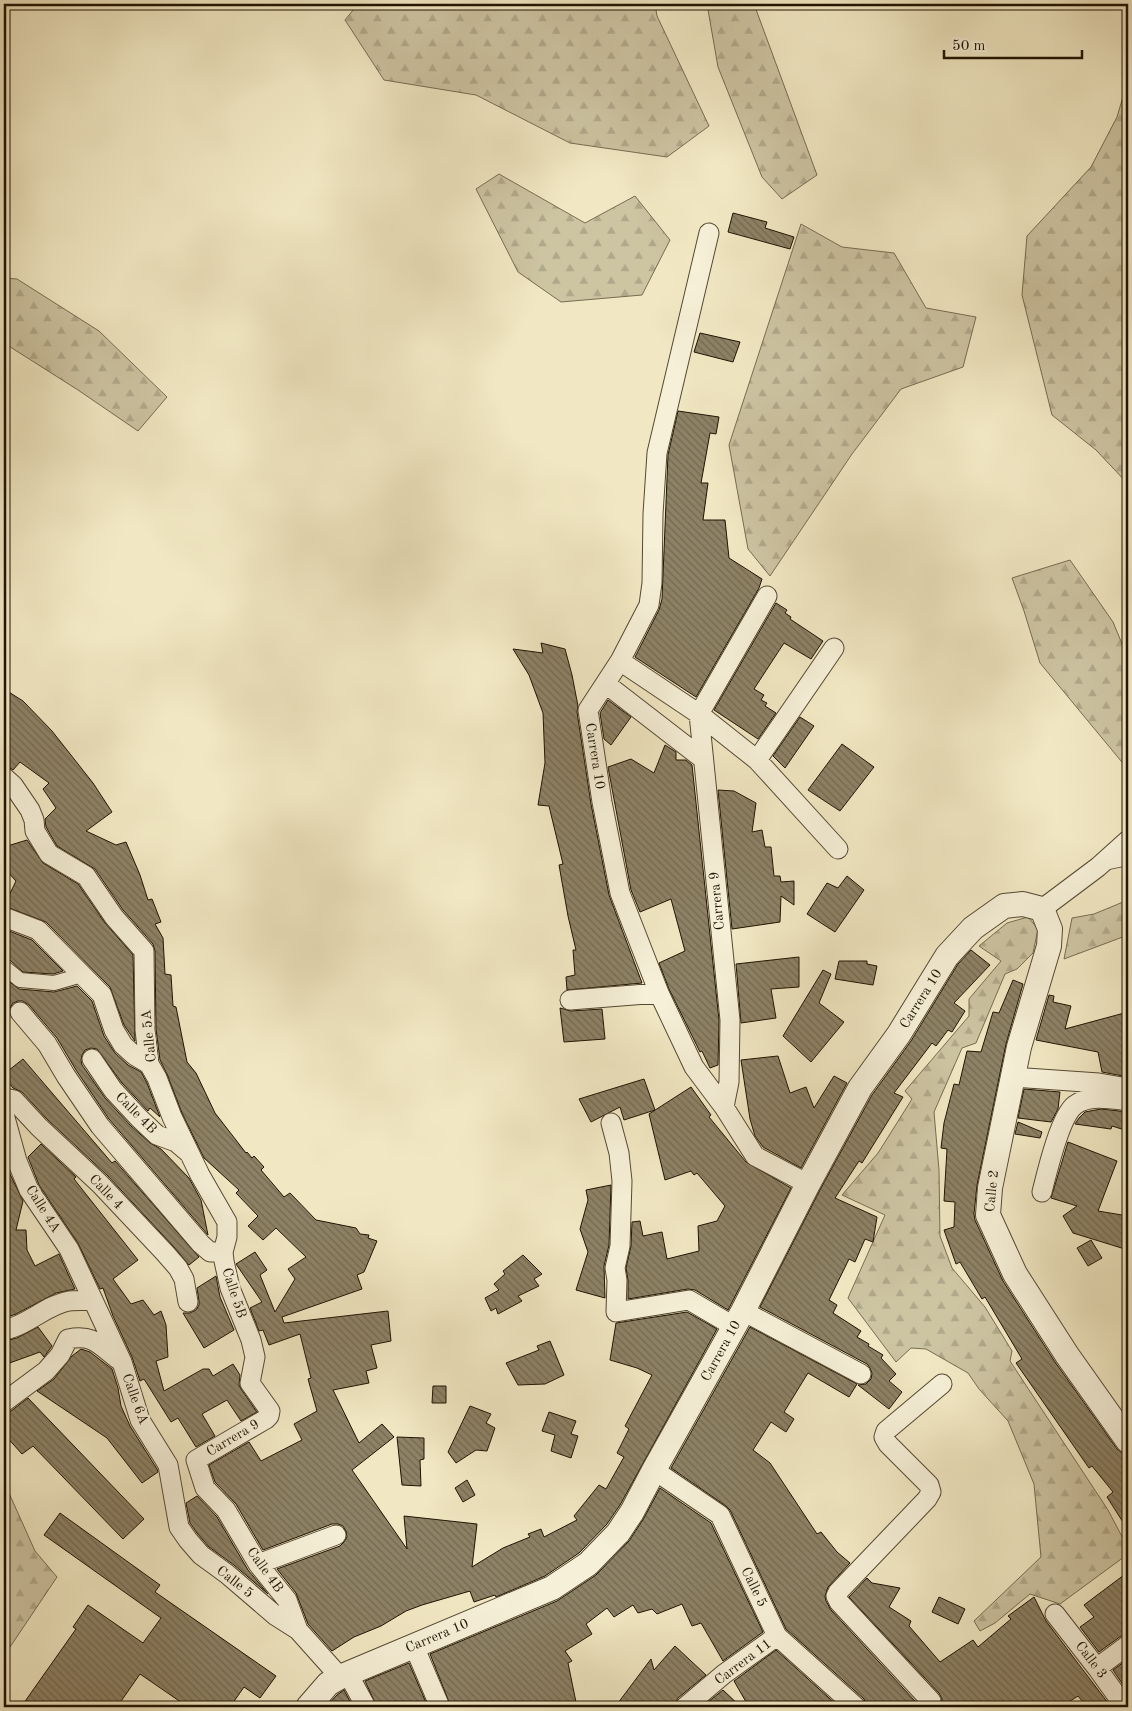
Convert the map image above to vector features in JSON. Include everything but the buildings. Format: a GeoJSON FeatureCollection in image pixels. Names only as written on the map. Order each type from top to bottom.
{"type":"FeatureCollection","features":[{"type":"Feature","properties":{"kind":"street","name":"Carrera 10"},"geometry":{"type":"LineString","coordinates":[[709,234],[657,453],[653,514],[652,582],[649,605],[620,661],[588,710],[602,802],[620,893],[659,993],[694,1067],[724,1107]]}},
{"type":"Feature","properties":{"kind":"street"},"geometry":{"type":"LineString","coordinates":[[699,714],[767,596]]}},
{"type":"Feature","properties":{"kind":"street"},"geometry":{"type":"LineString","coordinates":[[758,760],[834,648]]}},
{"type":"Feature","properties":{"kind":"street"},"geometry":{"type":"LineString","coordinates":[[620,661],[699,714],[758,760],[838,849]]}},
{"type":"Feature","properties":{"kind":"street"},"geometry":{"type":"LineString","coordinates":[[606,684],[702,759]]}},
{"type":"Feature","properties":{"kind":"street","name":"Carrera 9"},"geometry":{"type":"LineString","coordinates":[[699,714],[702,759],[730,1020],[729,1082],[724,1107]]}},
{"type":"Feature","properties":{"kind":"street","name":"Calle 5A"},"geometry":{"type":"LineString","coordinates":[[4,777],[30,810],[34,820],[35,831],[49,854],[86,876],[114,917],[144,951],[145,1030],[149,1064],[157,1078],[172,1116]]}},
{"type":"Feature","properties":{"kind":"street"},"geometry":{"type":"LineString","coordinates":[[1042,909],[1098,867],[1128,840]]}},
{"type":"Feature","properties":{"kind":"street","name":"Carrera 10"},"geometry":{"type":"LineString","coordinates":[[308,1707],[328,1684],[344,1676],[552,1588],[588,1564],[618,1533],[632,1512],[739,1319],[808,1184],[860,1088],[899,1034],[948,956],[973,928],[1004,906],[1022,904],[1042,909]]}},
{"type":"Feature","properties":{"kind":"street","name":"Calle 2"},"geometry":{"type":"LineString","coordinates":[[1042,909],[1050,929],[1049,946],[1019,1047],[990,1188],[988,1215],[1015,1274],[1067,1355],[1128,1441]]}},
{"type":"Feature","properties":{"kind":"street"},"geometry":{"type":"LineString","coordinates":[[4,916],[38,930],[102,995],[114,1030],[123,1045],[134,1055],[149,1064]]}},
{"type":"Feature","properties":{"kind":"street"},"geometry":{"type":"LineString","coordinates":[[4,967],[20,980],[54,983],[82,975]]}},
{"type":"Feature","properties":{"kind":"street"},"geometry":{"type":"LineString","coordinates":[[570,1000],[659,993]]}},
{"type":"Feature","properties":{"kind":"street"},"geometry":{"type":"LineString","coordinates":[[20,1012],[47,1044],[100,1126],[201,1244],[210,1252],[223,1252]]}},
{"type":"Feature","properties":{"kind":"street","name":"Calle 4B"},"geometry":{"type":"LineString","coordinates":[[92,1059],[113,1090],[139,1118],[158,1135],[176,1142],[190,1154]]}},
{"type":"Feature","properties":{"kind":"street"},"geometry":{"type":"LineString","coordinates":[[1013,1077],[1098,1083],[1128,1088]]}},
{"type":"Feature","properties":{"kind":"street"},"geometry":{"type":"LineString","coordinates":[[1042,1192],[1049,1162],[1067,1113],[1075,1104],[1086,1100],[1102,1098],[1128,1101]]}},
{"type":"Feature","properties":{"kind":"street","name":"Calle 4"},"geometry":{"type":"LineString","coordinates":[[4,1105],[14,1100],[39,1127],[100,1184],[165,1253],[178,1268],[184,1279],[188,1302]]}},
{"type":"Feature","properties":{"kind":"street","name":"Calle 4A"},"geometry":{"type":"LineString","coordinates":[[4,1105],[17,1161],[29,1190],[69,1249],[93,1300]]}},
{"type":"Feature","properties":{"kind":"street"},"geometry":{"type":"LineString","coordinates":[[724,1107],[755,1156],[808,1184]]}},
{"type":"Feature","properties":{"kind":"street","name":"Calle 5B"},"geometry":{"type":"LineString","coordinates":[[172,1116],[190,1154],[227,1222],[227,1237],[223,1252],[224,1261],[230,1288],[251,1340],[255,1357],[250,1383],[270,1411],[269,1416]]}},
{"type":"Feature","properties":{"kind":"street"},"geometry":{"type":"LineString","coordinates":[[611,1123],[619,1153],[622,1181],[620,1246],[615,1268],[616,1312],[689,1300],[739,1319],[860,1374]]}},
{"type":"Feature","properties":{"kind":"street"},"geometry":{"type":"LineString","coordinates":[[4,1330],[15,1328],[41,1313],[68,1302],[93,1300]]}},
{"type":"Feature","properties":{"kind":"street","name":"Calle 6A"},"geometry":{"type":"LineString","coordinates":[[93,1300],[122,1362],[140,1420],[168,1465],[179,1527]]}},
{"type":"Feature","properties":{"kind":"street"},"geometry":{"type":"LineString","coordinates":[[4,1402],[46,1371],[60,1355],[68,1339],[82,1336],[92,1340],[122,1362]]}},
{"type":"Feature","properties":{"kind":"street"},"geometry":{"type":"LineString","coordinates":[[924,1707],[931,1701],[839,1602],[836,1596],[927,1499],[931,1492],[929,1485],[888,1444],[884,1437],[886,1431],[942,1384]]}},
{"type":"Feature","properties":{"kind":"street","name":"Carrera 9"},"geometry":{"type":"LineString","coordinates":[[196,1460],[269,1416]]}},
{"type":"Feature","properties":{"kind":"street","name":"Calle 4B"},"geometry":{"type":"LineString","coordinates":[[196,1460],[204,1488],[226,1510],[258,1564],[287,1600],[298,1630],[344,1676],[366,1707]]}},
{"type":"Feature","properties":{"kind":"street","name":"Calle 5"},"geometry":{"type":"LineString","coordinates":[[654,1470],[720,1515],[778,1636],[856,1707]]}},
{"type":"Feature","properties":{"kind":"street","name":"Calle 5"},"geometry":{"type":"LineString","coordinates":[[179,1527],[201,1555],[227,1574],[276,1616],[298,1630]]}},
{"type":"Feature","properties":{"kind":"street"},"geometry":{"type":"LineString","coordinates":[[258,1564],[336,1535]]}},
{"type":"Feature","properties":{"kind":"street","name":"Calle 3"},"geometry":{"type":"LineString","coordinates":[[1055,1614],[1125,1707]]}},
{"type":"Feature","properties":{"kind":"street","name":"Carrera 11"},"geometry":{"type":"LineString","coordinates":[[685,1707],[724,1674],[778,1636]]}},
{"type":"Feature","properties":{"kind":"street"},"geometry":{"type":"LineString","coordinates":[[1097,1668],[1128,1645]]}},
{"type":"Feature","properties":{"kind":"street"},"geometry":{"type":"LineString","coordinates":[[414,1646],[440,1707]]}},
{"type":"Feature","properties":{"kind":"lane"},"geometry":{"type":"LineString","coordinates":[[1098,867],[1128,860]]}},
{"type":"Feature","properties":{"kind":"green space"},"geometry":{"type":"Polygon","coordinates":[[[358,4],[655,4],[657,16],[709,126],[667,157],[570,143],[476,95],[384,80],[345,20],[358,4]]]}},
{"type":"Feature","properties":{"kind":"green space"},"geometry":{"type":"Polygon","coordinates":[[[707,4],[754,4],[817,175],[782,199],[762,177],[718,67],[707,4]]]}},
{"type":"Feature","properties":{"kind":"green space"},"geometry":{"type":"Polygon","coordinates":[[[1128,80],[1128,484],[1096,450],[1052,415],[1022,295],[1027,236],[1091,167],[1117,117],[1128,80]]]}},
{"type":"Feature","properties":{"kind":"green space"},"geometry":{"type":"Polygon","coordinates":[[[499,174],[585,223],[635,196],[670,240],[642,295],[561,302],[518,272],[476,189],[499,174]]]}},
{"type":"Feature","properties":{"kind":"green space"},"geometry":{"type":"Polygon","coordinates":[[[801,224],[842,247],[894,253],[926,308],[976,317],[963,367],[901,389],[852,454],[770,576],[748,549],[729,445],[801,224]]]}},
{"type":"Feature","properties":{"kind":"green space"},"geometry":{"type":"Polygon","coordinates":[[[4,278],[17,279],[99,331],[167,397],[138,431],[4,343],[4,278]]]}},
{"type":"Feature","properties":{"kind":"green space"},"geometry":{"type":"Polygon","coordinates":[[[1070,560],[1113,622],[1128,658],[1128,765],[1126,767],[1040,663],[1012,578],[1070,560]]]}},
{"type":"Feature","properties":{"kind":"green space"},"geometry":{"type":"Polygon","coordinates":[[[1128,900],[1128,935],[1064,959],[1072,918],[1094,914],[1128,900]]]}},
{"type":"Feature","properties":{"kind":"green space"},"geometry":{"type":"Polygon","coordinates":[[[1028,917],[1038,929],[1033,953],[1017,969],[1005,974],[976,1043],[962,1048],[934,1112],[939,1170],[940,1236],[952,1268],[985,1307],[1012,1351],[1010,1361],[1108,1510],[1128,1548],[1128,1554],[1060,1604],[1030,1594],[995,1623],[980,1631],[974,1621],[1041,1557],[1034,1484],[1008,1421],[979,1389],[968,1373],[926,1349],[911,1348],[896,1362],[848,1298],[885,1215],[842,1195],[878,1153],[912,1099],[905,1091],[969,1016],[969,999],[1001,961],[979,946],[1007,923],[1028,917]]]}},
{"type":"Feature","properties":{"kind":"green space"},"geometry":{"type":"Polygon","coordinates":[[[4,1482],[35,1551],[57,1577],[4,1656],[4,1482]]]}}]}
